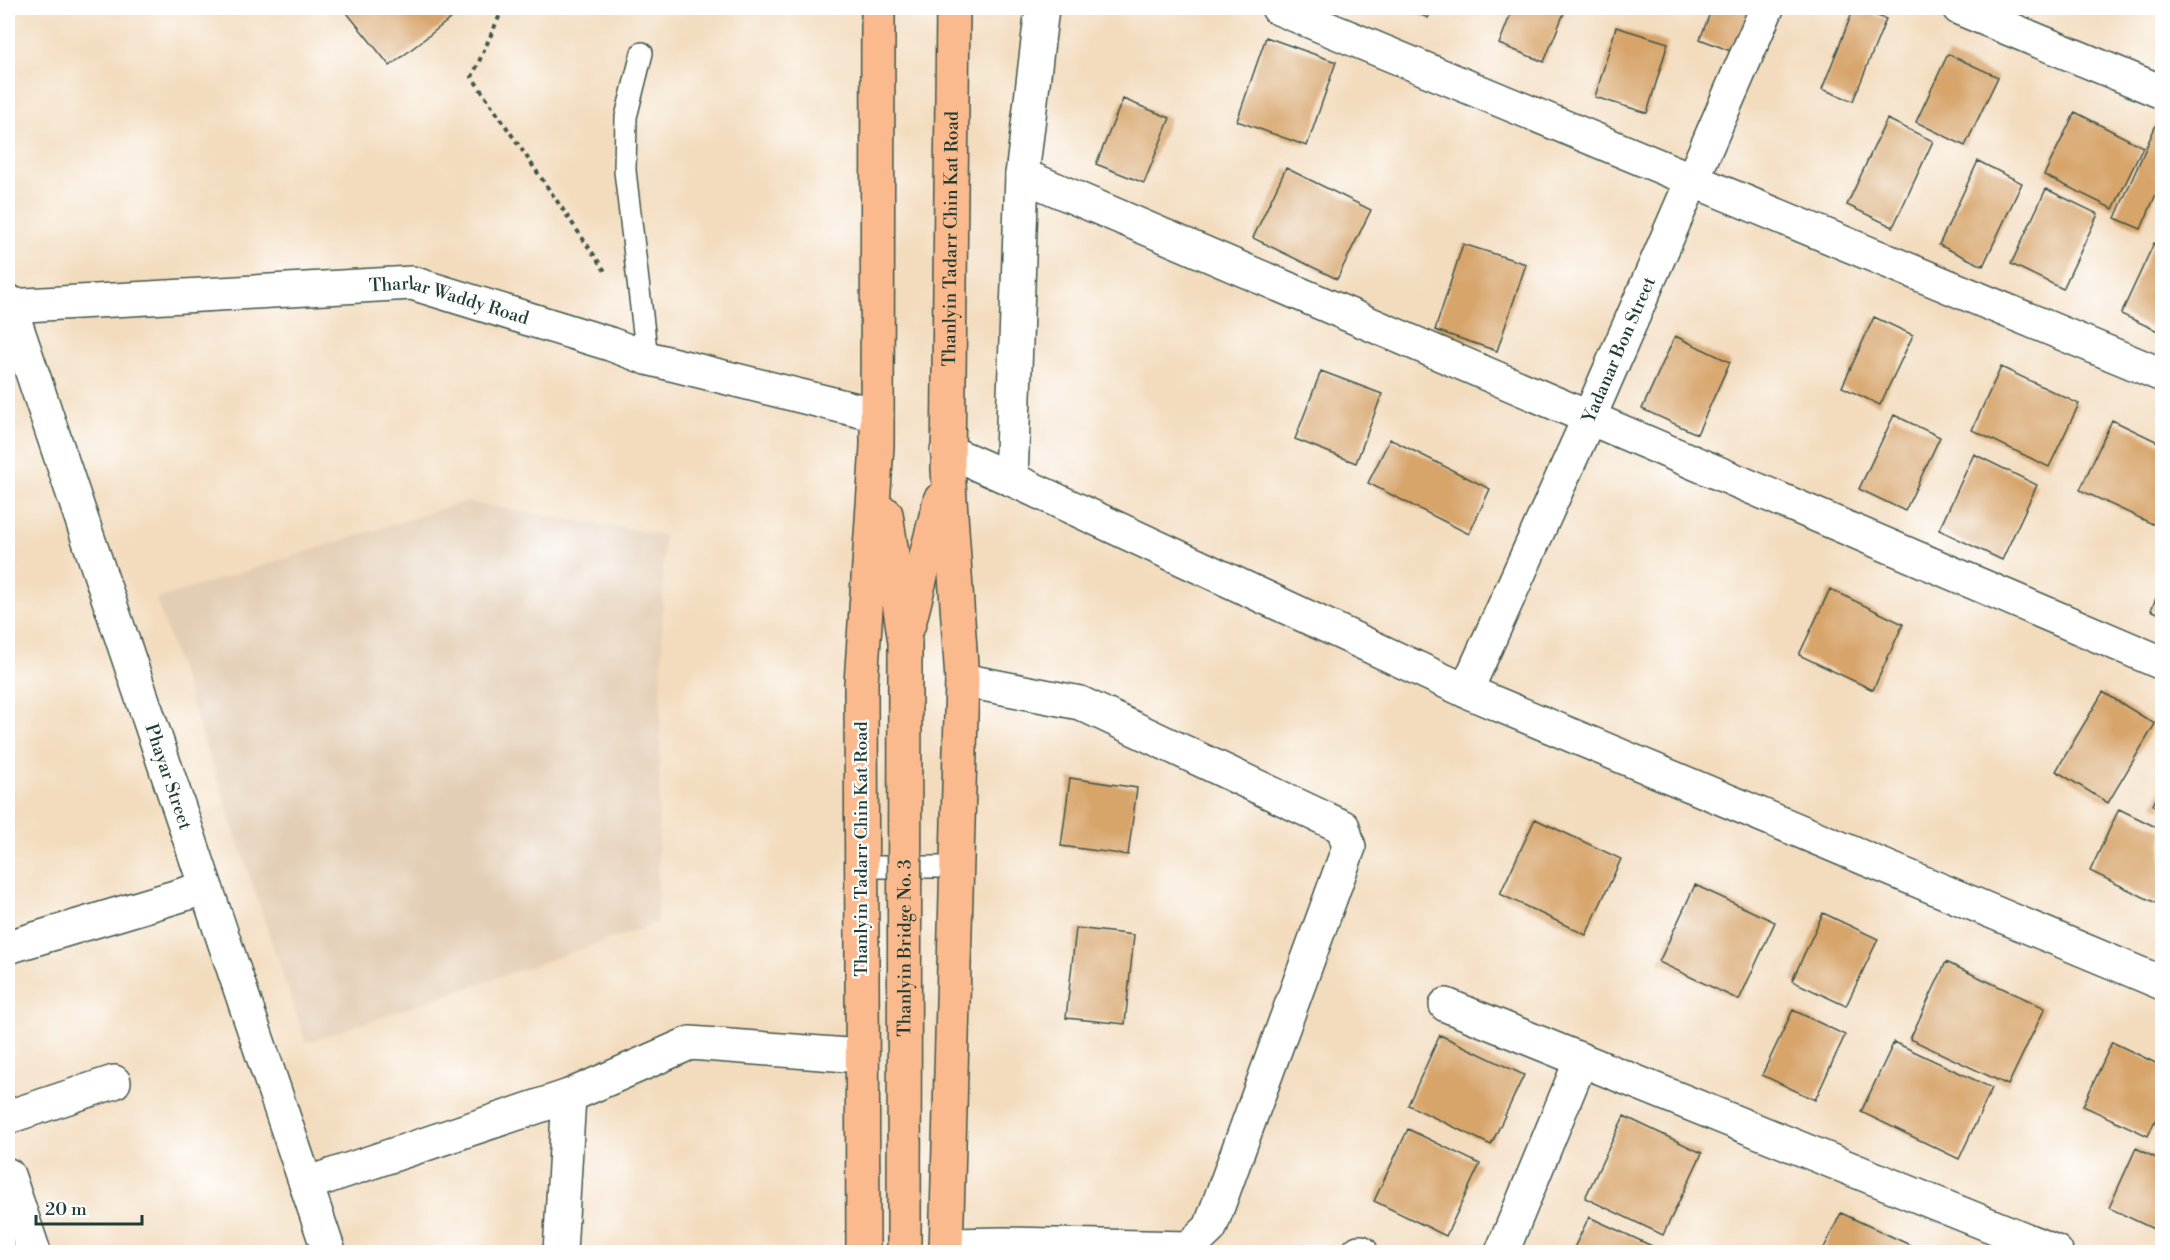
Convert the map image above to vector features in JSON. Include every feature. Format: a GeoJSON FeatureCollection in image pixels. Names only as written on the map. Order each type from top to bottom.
{"type":"FeatureCollection","features":[{"type":"Feature","properties":{"kind":"main road","name":"Thanlyin Tadarr Chin Kat Road"},"geometry":{"type":"LineString","coordinates":[[863,1252],[861,683],[877,431],[878,8]]}},
{"type":"Feature","properties":{"kind":"main road","name":"Thanlyin Tadarr Chin Kat Road"},"geometry":{"type":"LineString","coordinates":[[946,1249],[962,680],[947,460],[953,8]]}},
{"type":"Feature","properties":{"kind":"main road","name":"Thanlyin Tadarr Chin Kat Road"},"geometry":{"type":"LineString","coordinates":[[877,431],[905,642]]}},
{"type":"Feature","properties":{"kind":"main road","name":"Thanlyin Tadarr Chin Kat Road"},"geometry":{"type":"LineString","coordinates":[[905,642],[947,460]]}},
{"type":"Feature","properties":{"kind":"main road","name":"Thanlyin Bridge No. 3"},"geometry":{"type":"LineString","coordinates":[[904,1252],[905,642]]}},
{"type":"Feature","properties":{"kind":"street"},"geometry":{"type":"LineString","coordinates":[[1011,479],[1022,176],[1042,8]]}},
{"type":"Feature","properties":{"kind":"street"},"geometry":{"type":"LineString","coordinates":[[1278,8],[2163,375]]}},
{"type":"Feature","properties":{"kind":"street","name":"Yadanar Bon Street"},"geometry":{"type":"LineString","coordinates":[[1466,691],[1589,418],[1767,8]]}},
{"type":"Feature","properties":{"kind":"street"},"geometry":{"type":"LineString","coordinates":[[1959,8],[2163,92]]}},
{"type":"Feature","properties":{"kind":"street"},"geometry":{"type":"LineString","coordinates":[[1022,176],[2163,663]]}},
{"type":"Feature","properties":{"kind":"street","name":"Tharlar Waddy Road"},"geometry":{"type":"LineString","coordinates":[[8,304],[412,283],[610,344],[647,358],[877,431]]}},
{"type":"Feature","properties":{"kind":"street","name":"Phayar Street"},"geometry":{"type":"LineString","coordinates":[[8,304],[329,1252]]}},
{"type":"Feature","properties":{"kind":"street"},"geometry":{"type":"LineString","coordinates":[[947,460],[1011,479],[1466,691],[2163,983]]}},
{"type":"Feature","properties":{"kind":"street"},"geometry":{"type":"LineString","coordinates":[[946,1249],[1005,1244],[1189,1248],[1210,1228],[1348,848],[1343,827],[1080,703],[962,680]]}},
{"type":"Feature","properties":{"kind":"street"},"geometry":{"type":"LineString","coordinates":[[8,947],[206,888]]}},
{"type":"Feature","properties":{"kind":"street"},"geometry":{"type":"LineString","coordinates":[[1446,1005],[2056,1252]]}},
{"type":"Feature","properties":{"kind":"street"},"geometry":{"type":"LineString","coordinates":[[306,1184],[569,1096],[690,1042],[861,1056]]}},
{"type":"Feature","properties":{"kind":"street"},"geometry":{"type":"LineString","coordinates":[[1502,1252],[1581,1060]]}},
{"type":"Feature","properties":{"kind":"street"},"geometry":{"type":"LineString","coordinates":[[8,1117],[114,1082]]}},
{"type":"Feature","properties":{"kind":"street"},"geometry":{"type":"LineString","coordinates":[[560,1252],[569,1096]]}},
{"type":"Feature","properties":{"kind":"street"},"geometry":{"type":"LineString","coordinates":[[8,1174],[34,1252]]}},
{"type":"Feature","properties":{"kind":"lane"},"geometry":{"type":"LineString","coordinates":[[642,53],[626,117],[625,171],[647,358]]}},
{"type":"Feature","properties":{"kind":"lane"},"geometry":{"type":"LineString","coordinates":[[861,867],[957,867]]}},
{"type":"Feature","properties":{"kind":"path"},"geometry":{"type":"LineString","coordinates":[[503,8],[472,77],[612,281]]}},
{"type":"Feature","properties":{"kind":"shaded area"},"geometry":{"type":"Polygon","coordinates":[[[464,502],[664,535],[657,923],[306,1043],[156,599],[464,502]]]}},
{"type":"Feature","properties":{"kind":"building"},"geometry":{"type":"Polygon","coordinates":[[[343,8],[464,8],[390,66],[343,8]]]}},
{"type":"Feature","properties":{"kind":"building"},"geometry":{"type":"Polygon","coordinates":[[[1406,8],[1433,8],[1428,18],[1406,8]]]}},
{"type":"Feature","properties":{"kind":"building"},"geometry":{"type":"Polygon","coordinates":[[[1513,8],[1566,8],[1544,62],[1499,44],[1513,8]]]}},
{"type":"Feature","properties":{"kind":"building"},"geometry":{"type":"Polygon","coordinates":[[[1712,8],[1751,8],[1733,52],[1700,39],[1712,8]]]}},
{"type":"Feature","properties":{"kind":"building"},"geometry":{"type":"Polygon","coordinates":[[[1854,8],[1886,19],[1853,101],[1822,89],[1854,8]]]}},
{"type":"Feature","properties":{"kind":"building"},"geometry":{"type":"Polygon","coordinates":[[[1616,27],[1668,43],[1647,113],[1595,97],[1616,27]]]}},
{"type":"Feature","properties":{"kind":"building"},"geometry":{"type":"Polygon","coordinates":[[[1266,37],[1336,62],[1307,146],[1237,121],[1266,37]]]}},
{"type":"Feature","properties":{"kind":"building"},"geometry":{"type":"Polygon","coordinates":[[[1948,54],[1998,77],[1965,146],[1916,122],[1948,54]]]}},
{"type":"Feature","properties":{"kind":"building"},"geometry":{"type":"Polygon","coordinates":[[[1123,99],[1170,118],[1144,183],[1096,164],[1123,99]]]}},
{"type":"Feature","properties":{"kind":"building"},"geometry":{"type":"Polygon","coordinates":[[[2075,112],[2143,147],[2113,209],[2044,175],[2075,112]]]}},
{"type":"Feature","properties":{"kind":"building"},"geometry":{"type":"Polygon","coordinates":[[[1887,119],[1933,141],[1893,227],[1847,205],[1887,119]]]}},
{"type":"Feature","properties":{"kind":"building"},"geometry":{"type":"Polygon","coordinates":[[[2156,125],[2162,127],[2162,180],[2141,229],[2115,218],[2156,125]]]}},
{"type":"Feature","properties":{"kind":"building"},"geometry":{"type":"Polygon","coordinates":[[[1978,161],[2022,183],[1983,266],[1939,245],[1978,161]]]}},
{"type":"Feature","properties":{"kind":"building"},"geometry":{"type":"Polygon","coordinates":[[[1286,168],[1371,210],[1337,279],[1253,238],[1286,168]]]}},
{"type":"Feature","properties":{"kind":"building"},"geometry":{"type":"Polygon","coordinates":[[[2046,189],[2098,214],[2063,289],[2011,264],[2046,189]]]}},
{"type":"Feature","properties":{"kind":"building"},"geometry":{"type":"Polygon","coordinates":[[[2154,243],[2162,247],[2162,333],[2121,314],[2154,243]]]}},
{"type":"Feature","properties":{"kind":"building"},"geometry":{"type":"Polygon","coordinates":[[[1463,244],[1526,264],[1497,351],[1435,330],[1463,244]]]}},
{"type":"Feature","properties":{"kind":"building"},"geometry":{"type":"Polygon","coordinates":[[[1874,317],[1913,335],[1880,405],[1842,387],[1874,317]]]}},
{"type":"Feature","properties":{"kind":"building"},"geometry":{"type":"Polygon","coordinates":[[[1675,336],[1730,362],[1697,434],[1642,409],[1675,336]]]}},
{"type":"Feature","properties":{"kind":"building"},"geometry":{"type":"Polygon","coordinates":[[[2001,367],[2079,404],[2049,467],[1972,430],[2001,367]]]}},
{"type":"Feature","properties":{"kind":"building"},"geometry":{"type":"Polygon","coordinates":[[[1321,371],[1382,394],[1356,463],[1295,439],[1321,371]]]}},
{"type":"Feature","properties":{"kind":"building"},"geometry":{"type":"Polygon","coordinates":[[[1894,415],[1940,437],[1905,511],[1859,489],[1894,415]]]}},
{"type":"Feature","properties":{"kind":"building"},"geometry":{"type":"Polygon","coordinates":[[[2112,420],[2162,444],[2162,519],[2159,527],[2080,490],[2112,420]]]}},
{"type":"Feature","properties":{"kind":"building"},"geometry":{"type":"Polygon","coordinates":[[[1390,439],[1490,489],[1469,534],[1368,483],[1390,439]]]}},
{"type":"Feature","properties":{"kind":"building"},"geometry":{"type":"Polygon","coordinates":[[[1974,454],[2037,485],[2002,560],[1939,530],[1974,454]]]}},
{"type":"Feature","properties":{"kind":"building"},"geometry":{"type":"Polygon","coordinates":[[[2162,584],[2162,615],[2151,610],[2162,584]]]}},
{"type":"Feature","properties":{"kind":"building"},"geometry":{"type":"Polygon","coordinates":[[[1830,589],[1903,624],[1873,690],[1799,655],[1830,589]]]}},
{"type":"Feature","properties":{"kind":"building"},"geometry":{"type":"Polygon","coordinates":[[[2103,692],[2155,724],[2108,803],[2056,771],[2103,692]]]}},
{"type":"Feature","properties":{"kind":"building"},"geometry":{"type":"Polygon","coordinates":[[[1070,778],[1137,788],[1128,855],[1061,846],[1070,778]]]}},
{"type":"Feature","properties":{"kind":"building"},"geometry":{"type":"Polygon","coordinates":[[[2162,786],[2162,810],[2153,805],[2162,786]]]}},
{"type":"Feature","properties":{"kind":"building"},"geometry":{"type":"Polygon","coordinates":[[[2119,809],[2162,830],[2162,906],[2090,871],[2119,809]]]}},
{"type":"Feature","properties":{"kind":"building"},"geometry":{"type":"Polygon","coordinates":[[[1535,819],[1621,859],[1586,935],[1500,894],[1535,819]]]}},
{"type":"Feature","properties":{"kind":"building"},"geometry":{"type":"Polygon","coordinates":[[[1695,885],[1775,922],[1739,1000],[1659,962],[1695,885]]]}},
{"type":"Feature","properties":{"kind":"building"},"geometry":{"type":"Polygon","coordinates":[[[1823,913],[1878,939],[1846,1006],[1792,981],[1823,913]]]}},
{"type":"Feature","properties":{"kind":"building"},"geometry":{"type":"Polygon","coordinates":[[[1076,928],[1134,935],[1125,1024],[1066,1018],[1076,928]]]}},
{"type":"Feature","properties":{"kind":"building"},"geometry":{"type":"Polygon","coordinates":[[[1946,962],[2045,1008],[2008,1085],[1910,1039],[1946,962]]]}},
{"type":"Feature","properties":{"kind":"building"},"geometry":{"type":"Polygon","coordinates":[[[1793,1010],[1845,1035],[1815,1100],[1762,1075],[1793,1010]]]}},
{"type":"Feature","properties":{"kind":"building"},"geometry":{"type":"Polygon","coordinates":[[[1440,1035],[1524,1075],[1491,1145],[1408,1105],[1440,1035]]]}},
{"type":"Feature","properties":{"kind":"building"},"geometry":{"type":"Polygon","coordinates":[[[1894,1042],[1992,1088],[1959,1159],[1861,1112],[1894,1042]]]}},
{"type":"Feature","properties":{"kind":"building"},"geometry":{"type":"Polygon","coordinates":[[[2112,1042],[2162,1066],[2162,1105],[2148,1136],[2083,1106],[2112,1042]]]}},
{"type":"Feature","properties":{"kind":"building"},"geometry":{"type":"Polygon","coordinates":[[[1624,1116],[1702,1153],[1663,1235],[1585,1198],[1624,1116]]]}},
{"type":"Feature","properties":{"kind":"building"},"geometry":{"type":"Polygon","coordinates":[[[1408,1129],[1480,1164],[1446,1236],[1374,1201],[1408,1129]]]}},
{"type":"Feature","properties":{"kind":"building"},"geometry":{"type":"Polygon","coordinates":[[[2136,1148],[2162,1161],[2162,1233],[2109,1208],[2136,1148]]]}},
{"type":"Feature","properties":{"kind":"building"},"geometry":{"type":"Polygon","coordinates":[[[1841,1213],[1925,1252],[1822,1252],[1841,1213]]]}},
{"type":"Feature","properties":{"kind":"building"},"geometry":{"type":"Polygon","coordinates":[[[1589,1217],[1665,1252],[1572,1252],[1589,1217]]]}}]}
